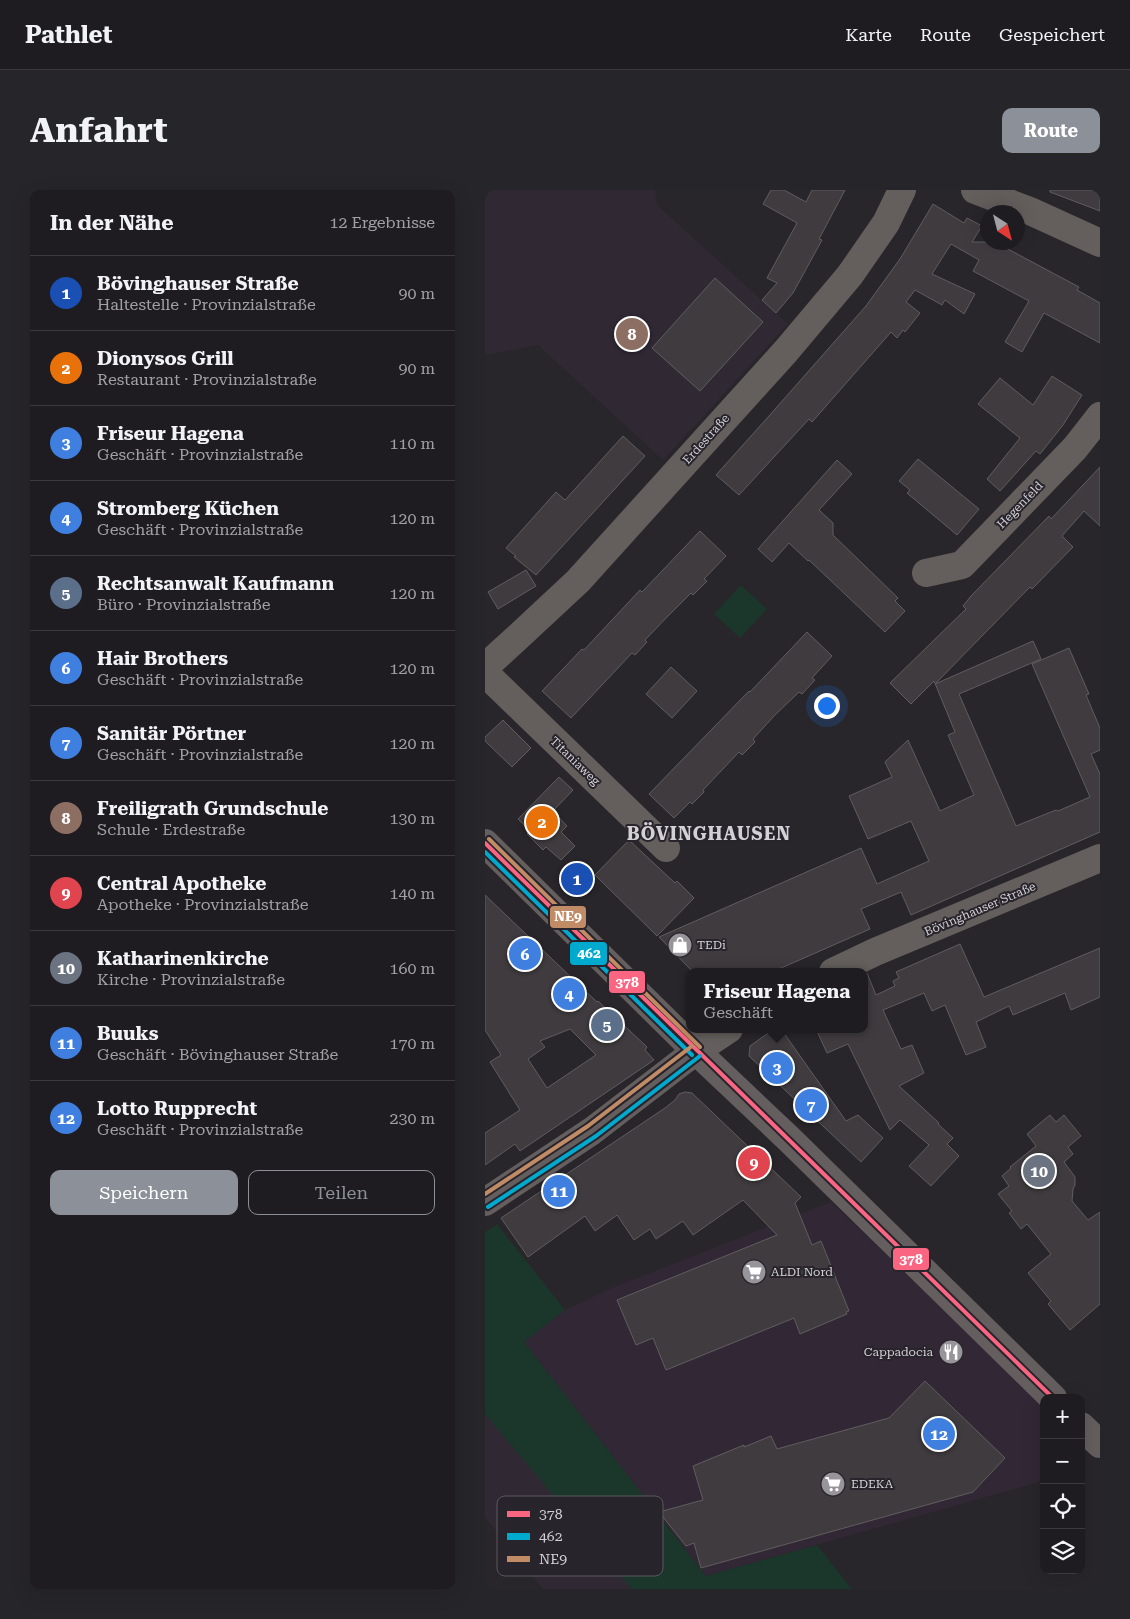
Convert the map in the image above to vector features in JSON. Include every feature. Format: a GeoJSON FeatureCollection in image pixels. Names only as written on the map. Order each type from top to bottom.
{"type":"FeatureCollection","features":[{"type":"Feature","properties":{"kind":"main road"},"geometry":{"type":"LineString","coordinates":[[485,843],[696,1052],[775,1126],[1049,1394]]}},
{"type":"Feature","properties":{"kind":"main road"},"geometry":{"type":"LineString","coordinates":[[485,1202],[592,1131],[696,1052]]}},
{"type":"Feature","properties":{"kind":"main road"},"geometry":{"type":"LineString","coordinates":[[1085,1430],[1100,1444]]}},
{"type":"Feature","properties":{"kind":"street","name":"Erdestraße"},"geometry":{"type":"LineString","coordinates":[[485,666],[578,581],[786,351],[850,275],[886,223],[902,190]]}},
{"type":"Feature","properties":{"kind":"street"},"geometry":{"type":"LineString","coordinates":[[975,190],[1031,211],[1100,243]]}},
{"type":"Feature","properties":{"kind":"street","name":"Hegenfeld"},"geometry":{"type":"LineString","coordinates":[[927,572],[962,565],[1075,448],[1100,416]]}},
{"type":"Feature","properties":{"kind":"street","name":"Titaniaweg"},"geometry":{"type":"LineString","coordinates":[[485,673],[666,848]]}},
{"type":"Feature","properties":{"kind":"street","name":"Bövinghauser Straße"},"geometry":{"type":"LineString","coordinates":[[841,968],[875,952],[1100,858]]}},
{"type":"Feature","properties":{"kind":"street"},"geometry":{"type":"LineString","coordinates":[[696,1052],[723,1033]]}},
{"type":"Feature","properties":{"kind":"shaded area"},"geometry":{"type":"Polygon","coordinates":[[[485,190],[655,190],[657,205],[788,324],[663,460],[538,345],[485,355],[485,190]]]}},
{"type":"Feature","properties":{"kind":"shaded area"},"geometry":{"type":"Polygon","coordinates":[[[831,1202],[1040,1402],[1040,1481],[706,1576],[663,1521],[663,1496],[644,1496],[524,1342],[565,1310],[612,1288],[831,1202]]]}},
{"type":"Feature","properties":{"kind":"shaded area"},"geometry":{"type":"Polygon","coordinates":[[[485,1414],[556,1496],[497,1496],[497,1532],[485,1517],[485,1414]]]}},
{"type":"Feature","properties":{"kind":"shaded area"},"geometry":{"type":"Polygon","coordinates":[[[533,1576],[623,1576],[634,1589],[543,1589],[533,1576]]]}},
{"type":"Feature","properties":{"kind":"green space"},"geometry":{"type":"Polygon","coordinates":[[[741,585],[767,609],[740,638],[714,614],[741,585]]]}},
{"type":"Feature","properties":{"kind":"green space"},"geometry":{"type":"Polygon","coordinates":[[[497,1224],[565,1310],[524,1342],[644,1496],[554,1496],[485,1414],[485,1232],[497,1224]]]}},
{"type":"Feature","properties":{"kind":"green space"},"geometry":{"type":"Polygon","coordinates":[[[663,1521],[706,1576],[817,1545],[852,1589],[632,1589],[621,1576],[663,1576],[663,1521]]]}},
{"type":"Feature","properties":{"kind":"building"},"geometry":{"type":"Polygon","coordinates":[[[771,190],[784,190],[806,202],[812,190],[845,190],[819,239],[822,240],[793,293],[776,313],[762,300],[777,283],[767,278],[797,223],[763,204],[771,190]]]}},
{"type":"Feature","properties":{"kind":"building"},"geometry":{"type":"Polygon","coordinates":[[[1050,190],[1100,190],[1100,211],[1050,192],[1050,190]]]}},
{"type":"Feature","properties":{"kind":"building"},"geometry":{"type":"Polygon","coordinates":[[[933,204],[964,223],[967,218],[980,225],[980,229],[972,242],[980,242],[980,250],[1010,250],[1079,287],[1077,290],[1100,303],[1100,343],[1044,313],[1022,352],[1005,342],[1029,301],[973,271],[979,260],[951,244],[932,274],[975,294],[964,314],[945,300],[942,305],[915,290],[906,302],[920,313],[905,332],[903,330],[897,338],[891,332],[812,422],[809,419],[739,495],[716,475],[866,306],[900,259],[933,204]]]}},
{"type":"Feature","properties":{"kind":"building"},"geometry":{"type":"Polygon","coordinates":[[[715,278],[763,322],[700,391],[652,348],[715,278]]]}},
{"type":"Feature","properties":{"kind":"building"},"geometry":{"type":"Polygon","coordinates":[[[1052,376],[1082,395],[1063,425],[1040,454],[1036,451],[1000,491],[987,479],[1020,438],[978,404],[1000,378],[1033,405],[1052,376]]]}},
{"type":"Feature","properties":{"kind":"building"},"geometry":{"type":"Polygon","coordinates":[[[623,436],[645,456],[536,575],[506,548],[556,492],[565,500],[623,436]]]}},
{"type":"Feature","properties":{"kind":"building"},"geometry":{"type":"Polygon","coordinates":[[[918,459],[979,509],[957,535],[907,493],[910,490],[899,481],[918,459]]]}},
{"type":"Feature","properties":{"kind":"building"},"geometry":{"type":"Polygon","coordinates":[[[837,460],[852,474],[819,510],[833,523],[833,535],[898,598],[895,601],[905,611],[885,632],[789,543],[772,562],[758,549],[837,460]]]}},
{"type":"Feature","properties":{"kind":"building"},"geometry":{"type":"Polygon","coordinates":[[[1100,467],[1100,526],[1084,511],[1062,536],[1073,547],[1032,589],[1030,587],[935,684],[934,681],[911,704],[890,683],[966,609],[963,606],[971,596],[1049,516],[1051,519],[1100,467]]]}},
{"type":"Feature","properties":{"kind":"building"},"geometry":{"type":"Polygon","coordinates":[[[700,531],[726,556],[704,579],[707,581],[693,595],[691,593],[668,616],[645,640],[647,642],[635,655],[632,653],[571,718],[542,691],[582,649],[584,650],[640,590],[642,592],[700,531]]]}},
{"type":"Feature","properties":{"kind":"building"},"geometry":{"type":"Polygon","coordinates":[[[526,570],[536,586],[498,609],[488,592],[526,570]]]}},
{"type":"Feature","properties":{"kind":"building"},"geometry":{"type":"Polygon","coordinates":[[[807,632],[832,656],[812,678],[815,680],[802,694],[799,692],[775,715],[753,739],[755,742],[742,755],[739,752],[703,790],[704,792],[692,804],[690,802],[674,818],[649,794],[807,632]]]}},
{"type":"Feature","properties":{"kind":"building"},"geometry":{"type":"Polygon","coordinates":[[[1033,641],[1041,659],[959,694],[1016,826],[1090,797],[1032,664],[1069,648],[1089,694],[1086,695],[1100,728],[1100,750],[1091,754],[1100,774],[1100,832],[911,915],[901,892],[861,909],[870,929],[781,968],[689,968],[659,937],[861,848],[877,884],[929,861],[911,821],[868,839],[849,796],[892,777],[885,762],[908,740],[940,811],[974,795],[948,735],[955,732],[935,684],[1033,641]]]}},
{"type":"Feature","properties":{"kind":"building"},"geometry":{"type":"Polygon","coordinates":[[[671,667],[697,691],[672,718],[646,694],[671,667]]]}},
{"type":"Feature","properties":{"kind":"building"},"geometry":{"type":"Polygon","coordinates":[[[503,720],[531,748],[512,767],[485,741],[485,737],[503,720]]]}},
{"type":"Feature","properties":{"kind":"building"},"geometry":{"type":"Polygon","coordinates":[[[559,777],[573,790],[553,811],[567,826],[561,832],[575,846],[561,860],[546,847],[543,850],[527,834],[530,831],[518,819],[559,777]]]}},
{"type":"Feature","properties":{"kind":"building"},"geometry":{"type":"Polygon","coordinates":[[[629,840],[694,898],[657,936],[595,875],[629,840]]]}},
{"type":"Feature","properties":{"kind":"building"},"geometry":{"type":"Polygon","coordinates":[[[485,895],[647,1047],[645,1050],[654,1060],[520,1151],[515,1144],[485,1165],[485,1133],[520,1110],[490,1062],[501,1055],[485,1030],[485,895]],[[570,1029],[540,1041],[545,1047],[528,1059],[547,1088],[596,1055],[570,1029]]]}},
{"type":"Feature","properties":{"kind":"building"},"geometry":{"type":"Polygon","coordinates":[[[960,944],[984,997],[1100,948],[1100,997],[1071,1010],[1065,993],[1013,1015],[1009,1006],[976,1022],[986,1047],[966,1055],[945,1005],[932,1011],[924,993],[883,1010],[901,1049],[912,1045],[924,1073],[899,1086],[953,1138],[947,1144],[959,1156],[931,1186],[909,1166],[929,1145],[900,1120],[890,1130],[848,1044],[827,1053],[818,1033],[868,1033],[868,975],[876,995],[895,986],[893,981],[899,978],[896,972],[960,944]]]}},
{"type":"Feature","properties":{"kind":"building"},"geometry":{"type":"Polygon","coordinates":[[[768,1033],[784,1033],[846,1121],[858,1115],[883,1138],[861,1162],[749,1056],[750,1046],[768,1033]]]}},
{"type":"Feature","properties":{"kind":"building"},"geometry":{"type":"Polygon","coordinates":[[[685,1092],[692,1093],[801,1197],[795,1203],[812,1245],[821,1241],[849,1311],[846,1312],[847,1314],[800,1334],[794,1318],[666,1370],[653,1338],[636,1345],[617,1300],[777,1235],[743,1200],[693,1235],[683,1221],[656,1239],[650,1229],[634,1240],[617,1215],[595,1231],[585,1216],[528,1257],[501,1218],[665,1108],[679,1094],[685,1092]]]}},
{"type":"Feature","properties":{"kind":"building"},"geometry":{"type":"Polygon","coordinates":[[[1050,1115],[1056,1122],[1064,1115],[1081,1136],[1068,1147],[1073,1154],[1064,1162],[1075,1177],[1072,1201],[1088,1220],[1100,1212],[1100,1304],[1070,1330],[1048,1304],[1051,1301],[1028,1273],[1051,1254],[1027,1224],[1021,1229],[1009,1213],[1012,1211],[998,1194],[1009,1186],[1002,1176],[1036,1146],[1027,1134],[1050,1115]]]}},
{"type":"Feature","properties":{"kind":"building","name":"EDEKA"},"geometry":{"type":"Polygon","coordinates":[[[925,1381],[1005,1458],[973,1492],[701,1568],[694,1543],[686,1546],[663,1517],[663,1511],[703,1500],[693,1466],[771,1436],[777,1449],[889,1418],[925,1381]]]}},
{"type":"Feature","properties":{"kind":"transit line","name":"NE9"},"geometry":{"type":"LineString","coordinates":[[489,839],[700,1047]]}},
{"type":"Feature","properties":{"kind":"transit line","name":"378"},"geometry":{"type":"LineString","coordinates":[[485,843],[1049,1394]]}},
{"type":"Feature","properties":{"kind":"transit line","name":"462"},"geometry":{"type":"LineString","coordinates":[[485,852],[692,1055]]}},
{"type":"Feature","properties":{"kind":"transit line","name":"NE9"},"geometry":{"type":"LineString","coordinates":[[485,1194],[588,1126],[692,1046]]}},
{"type":"Feature","properties":{"kind":"transit line","name":"462"},"geometry":{"type":"LineString","coordinates":[[488,1207],[596,1136],[700,1056]]}},
{"type":"Feature","properties":{"kind":"place","name":"Freiligrath Grundschule"},"geometry":{"type":"Point","coordinates":[632,334]}},
{"type":"Feature","properties":{"kind":"place","name":"Dionysos Grill"},"geometry":{"type":"Point","coordinates":[542,822]}},
{"type":"Feature","properties":{"kind":"place","name":"Bövinghauser Straße"},"geometry":{"type":"Point","coordinates":[577,879]}},
{"type":"Feature","properties":{"kind":"place","name":"TEDi"},"geometry":{"type":"Point","coordinates":[680,945]}},
{"type":"Feature","properties":{"kind":"place","name":"Hair Brothers"},"geometry":{"type":"Point","coordinates":[525,954]}},
{"type":"Feature","properties":{"kind":"place","name":"Stromberg Küchen"},"geometry":{"type":"Point","coordinates":[569,994]}},
{"type":"Feature","properties":{"kind":"place","name":"Rechtsanwalt Kaufmann"},"geometry":{"type":"Point","coordinates":[607,1025]}},
{"type":"Feature","properties":{"kind":"place","name":"Friseur Hagena"},"geometry":{"type":"Point","coordinates":[777,1068]}},
{"type":"Feature","properties":{"kind":"place","name":"Sanitär Pörtner"},"geometry":{"type":"Point","coordinates":[811,1105]}},
{"type":"Feature","properties":{"kind":"place","name":"Central Apotheke"},"geometry":{"type":"Point","coordinates":[754,1163]}},
{"type":"Feature","properties":{"kind":"place","name":"Katharinenkirche"},"geometry":{"type":"Point","coordinates":[1039,1171]}},
{"type":"Feature","properties":{"kind":"place","name":"Buuks"},"geometry":{"type":"Point","coordinates":[559,1191]}},
{"type":"Feature","properties":{"kind":"place","name":"ALDI Nord"},"geometry":{"type":"Point","coordinates":[754,1272]}},
{"type":"Feature","properties":{"kind":"place","name":"Cappadocia"},"geometry":{"type":"Point","coordinates":[951,1352]}},
{"type":"Feature","properties":{"kind":"place","name":"Lotto Rupprecht"},"geometry":{"type":"Point","coordinates":[939,1434]}},
{"type":"Feature","properties":{"kind":"place","name":"EDEKA"},"geometry":{"type":"Point","coordinates":[833,1484]}},
{"type":"Feature","properties":{"kind":"district","name":"BÖVINGHAUSEN"},"geometry":{"type":"Point","coordinates":[709,833]}}]}
